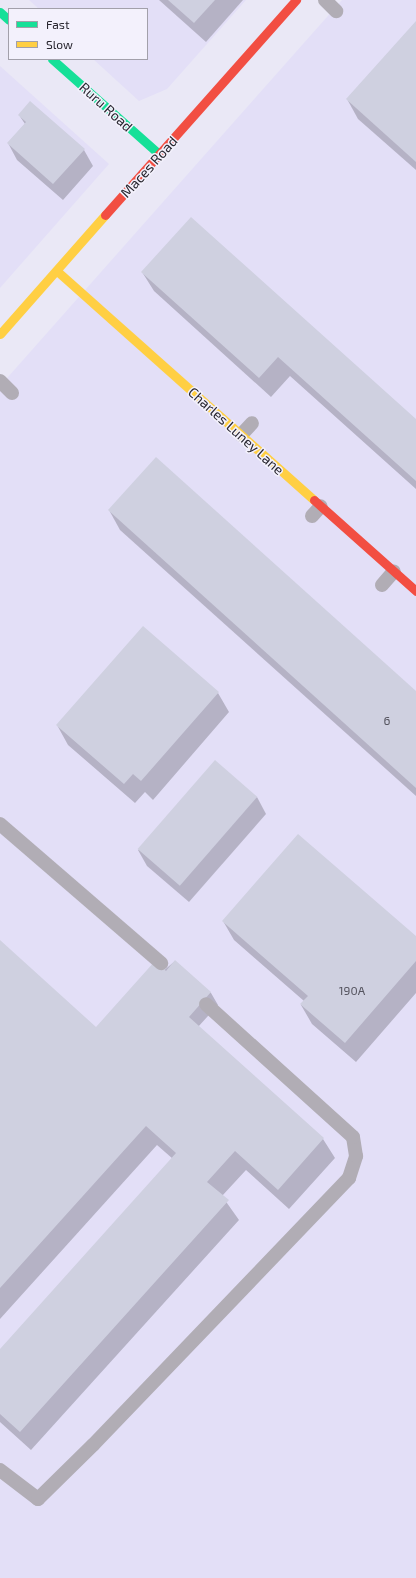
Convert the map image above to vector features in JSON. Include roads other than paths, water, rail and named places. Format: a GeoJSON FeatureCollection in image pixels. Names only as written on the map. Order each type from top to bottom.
{"type":"FeatureCollection","features":[{"type":"Feature","properties":{"kind":"street","name":"Maces Road"},"geometry":{"type":"LineString","coordinates":[[0,334],[296,0]]}},
{"type":"Feature","properties":{"kind":"street"},"geometry":{"type":"LineString","coordinates":[[0,12],[8,19]]}},
{"type":"Feature","properties":{"kind":"street","name":"Ruru Road"},"geometry":{"type":"LineString","coordinates":[[53,60],[160,155]]}},
{"type":"Feature","properties":{"kind":"street","name":"Charles Luney Lane"},"geometry":{"type":"LineString","coordinates":[[57,271],[244,438],[316,511],[394,571],[416,590]]}},
{"type":"Feature","properties":{"kind":"lane"},"geometry":{"type":"LineString","coordinates":[[325,0],[336,11]]}},
{"type":"Feature","properties":{"kind":"lane"},"geometry":{"type":"LineString","coordinates":[[0,381],[12,393]]}},
{"type":"Feature","properties":{"kind":"lane"},"geometry":{"type":"LineString","coordinates":[[238,452],[252,423]]}},
{"type":"Feature","properties":{"kind":"lane"},"geometry":{"type":"LineString","coordinates":[[382,585],[394,571]]}},
{"type":"Feature","properties":{"kind":"lane"},"geometry":{"type":"LineString","coordinates":[[0,824],[161,963]]}},
{"type":"Feature","properties":{"kind":"lane"},"geometry":{"type":"LineString","coordinates":[[0,1470],[38,1499],[94,1445],[349,1178],[356,1156],[353,1137],[206,1004]]}}]}
